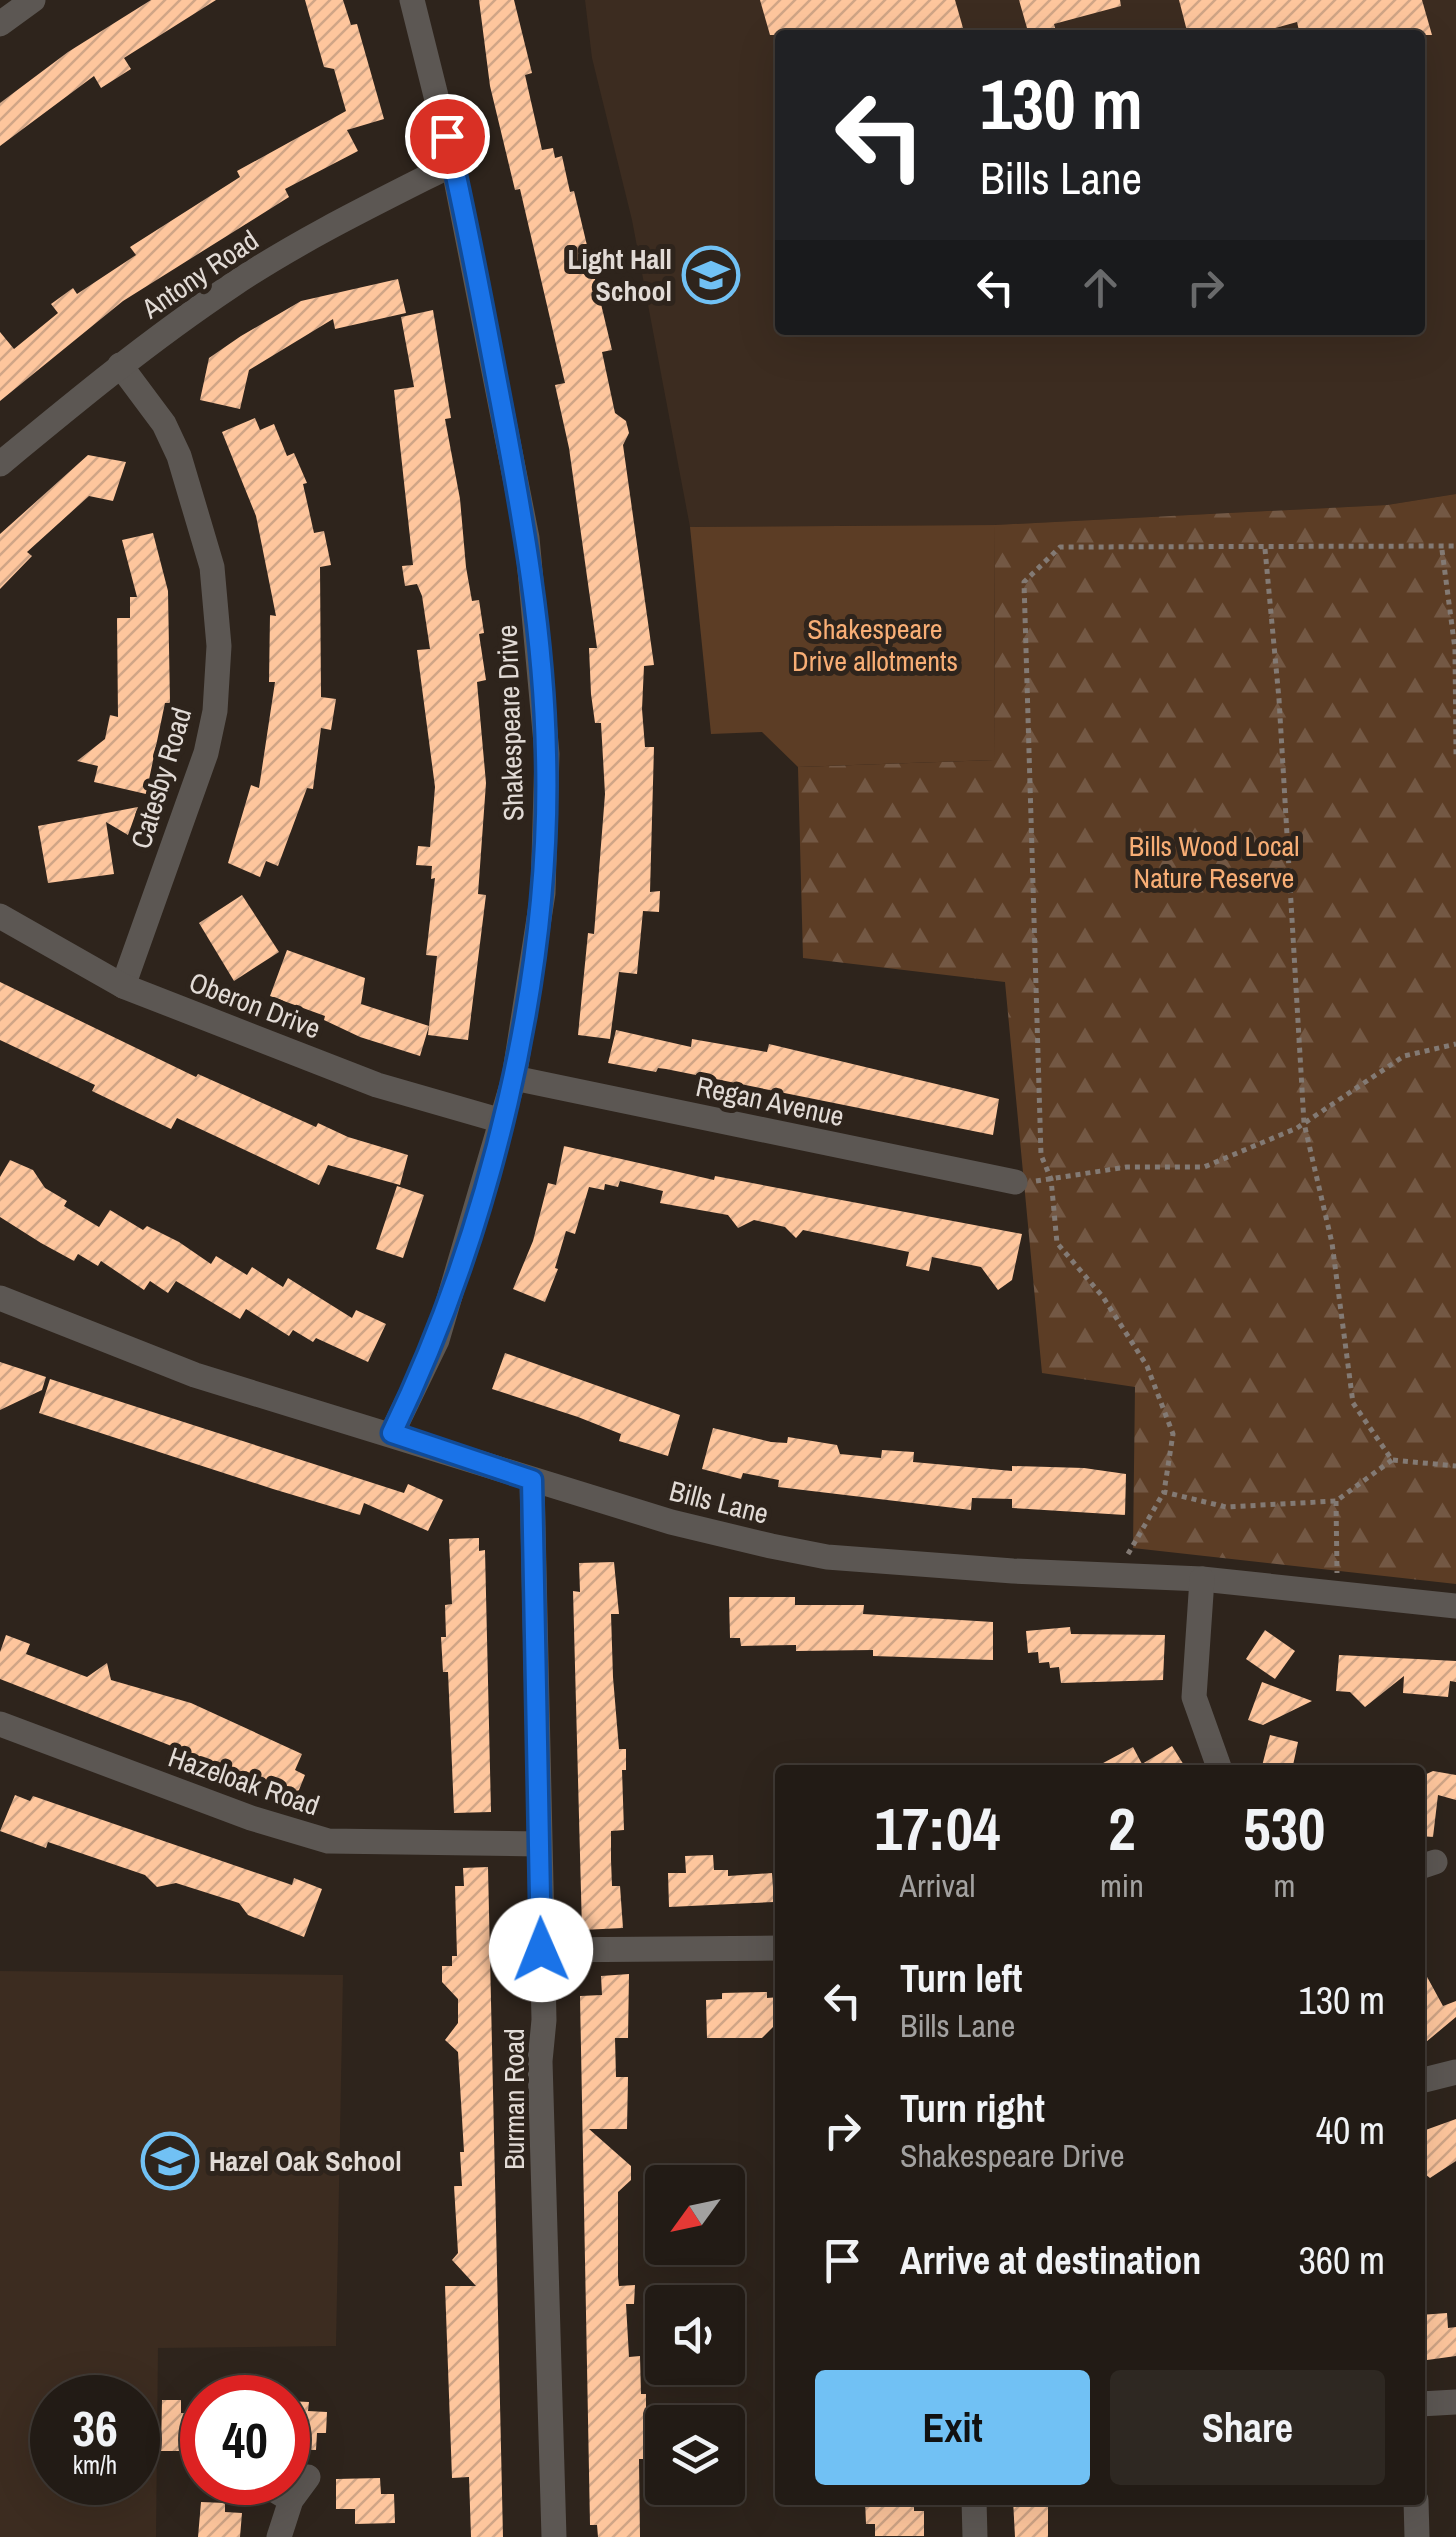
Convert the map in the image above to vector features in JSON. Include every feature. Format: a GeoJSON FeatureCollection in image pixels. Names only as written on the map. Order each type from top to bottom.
{"type":"FeatureCollection","features":[{"type":"Feature","properties":{"kind":"street"},"geometry":{"type":"LineString","coordinates":[[0,24],[34,0]]}},
{"type":"Feature","properties":{"kind":"street","name":"Shakespeare Drive"},"geometry":{"type":"LineString","coordinates":[[392,1433],[436,1340],[502,1121],[514,1078],[543,893],[545,735],[527,538],[453,164],[412,0]]}},
{"type":"Feature","properties":{"kind":"street","name":"Antony Road"},"geometry":{"type":"LineString","coordinates":[[0,464],[120,364],[249,275],[342,220],[453,164]]}},
{"type":"Feature","properties":{"kind":"street","name":"Catesby Road"},"geometry":{"type":"LineString","coordinates":[[120,364],[164,424],[179,456],[212,567],[219,646],[216,710],[206,753],[123,986]]}},
{"type":"Feature","properties":{"kind":"street","name":"Oberon Drive"},"geometry":{"type":"LineString","coordinates":[[0,916],[123,986],[376,1085],[502,1121]]}},
{"type":"Feature","properties":{"kind":"street","name":"Regan Avenue"},"geometry":{"type":"LineString","coordinates":[[514,1078],[1015,1182]]}},
{"type":"Feature","properties":{"kind":"street","name":"Bills Lane"},"geometry":{"type":"LineString","coordinates":[[0,1298],[158,1362],[532,1480],[671,1522],[827,1557],[1202,1579],[1456,1606]]}},
{"type":"Feature","properties":{"kind":"street","name":"Burman Road"},"geometry":{"type":"LineString","coordinates":[[532,1480],[554,2537]]}},
{"type":"Feature","properties":{"kind":"street"},"geometry":{"type":"LineString","coordinates":[[1202,1579],[1194,1697],[1218,1765]]}},
{"type":"Feature","properties":{"kind":"street","name":"Hazeloak Road"},"geometry":{"type":"LineString","coordinates":[[2,1731],[250,1818],[328,1841],[539,1844]]}},
{"type":"Feature","properties":{"kind":"street"},"geometry":{"type":"LineString","coordinates":[[541,1950],[775,1948]]}},
{"type":"Feature","properties":{"kind":"street"},"geometry":{"type":"LineString","coordinates":[[1425,2080],[1456,2072]]}},
{"type":"Feature","properties":{"kind":"street"},"geometry":{"type":"LineString","coordinates":[[1425,2404],[1456,2402]]}},
{"type":"Feature","properties":{"kind":"street"},"geometry":{"type":"LineString","coordinates":[[278,2537],[289,2505]]}},
{"type":"Feature","properties":{"kind":"street"},"geometry":{"type":"LineString","coordinates":[[974,2505],[975,2537]]}},
{"type":"Feature","properties":{"kind":"street"},"geometry":{"type":"LineString","coordinates":[[1416,2505],[1417,2537]]}},
{"type":"Feature","properties":{"kind":"path"},"geometry":{"type":"LineString","coordinates":[[1112,1575],[1164,1492],[1173,1434],[1148,1366],[1103,1297],[1057,1243],[1051,1179],[1041,1155],[1024,582],[1060,546],[1442,550],[1456,546]]}},
{"type":"Feature","properties":{"kind":"path"},"geometry":{"type":"LineString","coordinates":[[1265,549],[1279,699],[1304,1124],[1332,1244],[1354,1404],[1392,1460]]}},
{"type":"Feature","properties":{"kind":"path"},"geometry":{"type":"LineString","coordinates":[[1442,550],[1454,649],[1456,754]]}},
{"type":"Feature","properties":{"kind":"path"},"geometry":{"type":"LineString","coordinates":[[1015,1182],[1127,1167],[1204,1167],[1304,1124],[1404,1056],[1456,1044]]}},
{"type":"Feature","properties":{"kind":"path"},"geometry":{"type":"LineString","coordinates":[[1164,1492],[1226,1508],[1336,1501],[1392,1460],[1456,1466]]}},
{"type":"Feature","properties":{"kind":"path"},"geometry":{"type":"LineString","coordinates":[[1335,1593],[1336,1501]]}},
{"type":"Feature","properties":{"kind":"shaded area","name":"Light Hall School"},"geometry":{"type":"Polygon","coordinates":[[[585,0],[1456,0],[1456,494],[1387,505],[995,525],[690,527],[632,220],[592,58],[585,0]]]}},
{"type":"Feature","properties":{"kind":"shaded area","name":"Hazel Oak School"},"geometry":{"type":"Polygon","coordinates":[[[0,1971],[343,1975],[336,2346],[158,2348],[158,2375],[30,2375],[30,2505],[156,2505],[156,2537],[0,2537],[0,1971]]]}},
{"type":"Feature","properties":{"kind":"green space","name":"Bills Wood Local Nature Reserve"},"geometry":{"type":"Polygon","coordinates":[[[1456,494],[1456,1584],[1133,1548],[1135,1387],[1042,1373],[1005,982],[803,958],[798,767],[994,760],[995,525],[1387,505],[1456,494]]]}},
{"type":"Feature","properties":{"kind":"green space","name":"Shakespeare Drive allotments"},"geometry":{"type":"Polygon","coordinates":[[[995,525],[994,760],[798,767],[762,732],[711,734],[690,527],[995,525]]]}},
{"type":"Feature","properties":{"kind":"building"},"geometry":{"type":"Polygon","coordinates":[[[151,0],[216,0],[124,58],[131,69],[101,88],[94,76],[0,146],[0,103],[68,52],[151,0]]]}},
{"type":"Feature","properties":{"kind":"building"},"geometry":{"type":"Polygon","coordinates":[[[305,0],[343,0],[351,25],[357,24],[384,119],[347,130],[358,151],[285,189],[289,197],[123,301],[0,401],[0,332],[14,349],[58,313],[51,304],[73,288],[77,294],[136,255],[130,247],[240,177],[237,171],[346,111],[334,69],[324,67],[305,0]]]}},
{"type":"Feature","properties":{"kind":"building"},"geometry":{"type":"Polygon","coordinates":[[[479,0],[514,0],[532,73],[525,75],[542,150],[553,148],[555,158],[562,156],[570,192],[574,191],[612,350],[602,352],[615,413],[626,421],[629,433],[623,445],[654,665],[644,666],[642,709],[645,747],[654,747],[650,892],[660,891],[659,912],[643,911],[637,974],[619,972],[610,1039],[578,1035],[588,933],[594,934],[605,794],[601,723],[595,723],[591,694],[589,648],[597,648],[569,448],[555,385],[565,383],[520,189],[515,190],[490,86],[479,0]]]}},
{"type":"Feature","properties":{"kind":"building"},"geometry":{"type":"Polygon","coordinates":[[[760,0],[955,0],[964,30],[775,30],[775,35],[770,35],[760,0]]]}},
{"type":"Feature","properties":{"kind":"building"},"geometry":{"type":"Polygon","coordinates":[[[1019,0],[1120,0],[1121,6],[1054,24],[1056,30],[1028,30],[1019,0]]]}},
{"type":"Feature","properties":{"kind":"building"},"geometry":{"type":"Polygon","coordinates":[[[1179,0],[1422,0],[1432,35],[1425,35],[1425,30],[1299,30],[1297,22],[1268,30],[1187,30],[1179,0]]]}},
{"type":"Feature","properties":{"kind":"building"},"geometry":{"type":"Polygon","coordinates":[[[398,279],[406,313],[335,329],[333,319],[249,370],[240,409],[200,400],[209,358],[241,336],[301,301],[398,279]]]}},
{"type":"Feature","properties":{"kind":"building"},"geometry":{"type":"Polygon","coordinates":[[[433,310],[451,418],[445,419],[460,499],[466,567],[472,601],[479,600],[484,633],[479,634],[486,680],[477,682],[486,783],[478,894],[486,895],[468,1040],[428,1035],[437,956],[426,955],[435,878],[431,879],[432,866],[416,865],[418,846],[430,847],[435,787],[417,650],[430,649],[422,596],[417,584],[405,586],[402,566],[413,565],[394,390],[414,387],[401,317],[433,310]]]}},
{"type":"Feature","properties":{"kind":"building"},"geometry":{"type":"Polygon","coordinates":[[[255,418],[260,430],[274,424],[287,456],[294,453],[307,483],[303,484],[314,533],[324,531],[331,565],[320,567],[321,697],[336,699],[331,730],[321,728],[313,789],[307,788],[278,866],[266,861],[260,877],[228,863],[251,785],[259,788],[275,682],[269,682],[270,615],[276,616],[256,516],[222,432],[255,418]]]}},
{"type":"Feature","properties":{"kind":"building"},"geometry":{"type":"Polygon","coordinates":[[[88,455],[126,462],[113,501],[89,496],[27,552],[32,556],[0,589],[0,534],[88,455]]]}},
{"type":"Feature","properties":{"kind":"building"},"geometry":{"type":"Polygon","coordinates":[[[153,533],[168,591],[170,703],[165,703],[146,794],[94,782],[98,766],[77,761],[105,739],[110,715],[118,717],[117,618],[130,618],[130,597],[137,597],[122,540],[153,533]]]}},
{"type":"Feature","properties":{"kind":"building"},"geometry":{"type":"Polygon","coordinates":[[[138,807],[128,835],[106,822],[114,874],[48,883],[38,826],[138,807]]]}},
{"type":"Feature","properties":{"kind":"building"},"geometry":{"type":"Polygon","coordinates":[[[242,895],[279,952],[234,981],[199,923],[242,895]]]}},
{"type":"Feature","properties":{"kind":"building"},"geometry":{"type":"Polygon","coordinates":[[[287,950],[365,978],[361,1004],[429,1026],[420,1056],[360,1037],[324,1020],[325,1016],[270,996],[287,950]]]}},
{"type":"Feature","properties":{"kind":"building"},"geometry":{"type":"Polygon","coordinates":[[[0,982],[196,1077],[198,1074],[316,1127],[318,1123],[348,1137],[408,1155],[400,1185],[328,1165],[319,1185],[177,1118],[171,1129],[92,1091],[95,1085],[0,1040],[0,982]]]}},
{"type":"Feature","properties":{"kind":"building"},"geometry":{"type":"Polygon","coordinates":[[[616,1030],[691,1047],[692,1039],[767,1052],[769,1044],[999,1099],[993,1135],[666,1069],[658,1068],[656,1072],[608,1063],[616,1030]]]}},
{"type":"Feature","properties":{"kind":"building"},"geometry":{"type":"Polygon","coordinates":[[[564,1146],[714,1180],[715,1176],[1022,1234],[1012,1280],[998,1290],[981,1267],[932,1257],[929,1271],[906,1266],[909,1252],[803,1230],[796,1238],[785,1227],[754,1220],[738,1228],[728,1215],[660,1203],[663,1191],[620,1181],[618,1187],[605,1184],[604,1190],[589,1187],[575,1234],[566,1231],[555,1268],[558,1269],[545,1302],[513,1289],[533,1241],[548,1183],[556,1185],[564,1146]]]}},
{"type":"Feature","properties":{"kind":"building"},"geometry":{"type":"Polygon","coordinates":[[[10,1160],[33,1170],[45,1188],[67,1201],[64,1206],[99,1227],[110,1210],[143,1230],[147,1226],[179,1242],[211,1264],[216,1256],[247,1275],[252,1267],[283,1287],[288,1278],[352,1318],[356,1310],[386,1324],[368,1362],[316,1338],[313,1342],[293,1330],[289,1336],[246,1309],[240,1319],[176,1281],[168,1293],[150,1281],[144,1290],[101,1261],[98,1266],[78,1254],[74,1261],[41,1243],[0,1217],[0,1177],[10,1160]]]}},
{"type":"Feature","properties":{"kind":"building"},"geometry":{"type":"Polygon","coordinates":[[[397,1186],[424,1195],[403,1258],[376,1249],[397,1186]]]}},
{"type":"Feature","properties":{"kind":"building"},"geometry":{"type":"Polygon","coordinates":[[[505,1353],[680,1415],[668,1456],[619,1441],[621,1434],[578,1417],[492,1389],[505,1353]]]}},
{"type":"Feature","properties":{"kind":"building"},"geometry":{"type":"Polygon","coordinates":[[[0,1362],[46,1377],[42,1390],[0,1410],[0,1362]]]}},
{"type":"Feature","properties":{"kind":"building"},"geometry":{"type":"Polygon","coordinates":[[[50,1379],[404,1493],[408,1484],[443,1500],[428,1531],[364,1503],[360,1515],[273,1489],[39,1413],[50,1379]]]}},
{"type":"Feature","properties":{"kind":"building"},"geometry":{"type":"Polygon","coordinates":[[[713,1428],[771,1442],[787,1443],[788,1437],[837,1445],[840,1454],[881,1458],[882,1450],[914,1452],[913,1462],[1012,1471],[1012,1466],[1084,1468],[1126,1474],[1125,1515],[1012,1508],[1012,1499],[972,1498],[971,1510],[778,1487],[779,1480],[743,1473],[741,1479],[702,1469],[713,1428]]]}},
{"type":"Feature","properties":{"kind":"building"},"geometry":{"type":"Polygon","coordinates":[[[479,1538],[479,1551],[485,1550],[491,1812],[454,1813],[448,1672],[443,1672],[441,1637],[446,1637],[445,1605],[452,1604],[449,1539],[479,1538]]]}},
{"type":"Feature","properties":{"kind":"building"},"geometry":{"type":"Polygon","coordinates":[[[614,1562],[619,1614],[611,1614],[613,1677],[619,1749],[626,1749],[626,1770],[622,1770],[624,1830],[611,1831],[611,1860],[612,1886],[620,1886],[623,1928],[582,1930],[573,1591],[580,1592],[579,1563],[614,1562]]]}},
{"type":"Feature","properties":{"kind":"building"},"geometry":{"type":"Polygon","coordinates":[[[729,1597],[795,1597],[795,1605],[864,1605],[863,1614],[993,1622],[993,1660],[873,1656],[873,1650],[796,1651],[796,1645],[741,1646],[740,1638],[730,1638],[729,1597]]]}},
{"type":"Feature","properties":{"kind":"building"},"geometry":{"type":"Polygon","coordinates":[[[1070,1627],[1071,1634],[1165,1635],[1163,1680],[1061,1683],[1059,1667],[1039,1663],[1038,1652],[1028,1653],[1026,1631],[1070,1627]]]}},
{"type":"Feature","properties":{"kind":"building"},"geometry":{"type":"Polygon","coordinates":[[[1265,1630],[1295,1651],[1275,1679],[1246,1659],[1265,1630]]]}},
{"type":"Feature","properties":{"kind":"building"},"geometry":{"type":"Polygon","coordinates":[[[6,1635],[30,1644],[26,1654],[87,1677],[107,1663],[111,1680],[191,1703],[302,1754],[295,1770],[305,1775],[297,1795],[0,1679],[0,1652],[6,1635]]]}},
{"type":"Feature","properties":{"kind":"building"},"geometry":{"type":"Polygon","coordinates":[[[1339,1655],[1456,1661],[1456,1682],[1450,1681],[1448,1697],[1403,1693],[1404,1676],[1365,1707],[1350,1692],[1336,1691],[1339,1655]]]}},
{"type":"Feature","properties":{"kind":"building"},"geometry":{"type":"Polygon","coordinates":[[[1262,1682],[1312,1701],[1263,1725],[1248,1720],[1262,1682]]]}},
{"type":"Feature","properties":{"kind":"building"},"geometry":{"type":"Polygon","coordinates":[[[1270,1735],[1298,1742],[1293,1765],[1262,1765],[1270,1735]]]}},
{"type":"Feature","properties":{"kind":"building"},"geometry":{"type":"Polygon","coordinates":[[[1172,1746],[1184,1765],[1099,1765],[1133,1747],[1142,1764],[1172,1746]]]}},
{"type":"Feature","properties":{"kind":"building"},"geometry":{"type":"Polygon","coordinates":[[[1433,1771],[1456,1775],[1456,1800],[1438,1795],[1433,1837],[1425,1836],[1425,1775],[1433,1771]]]}},
{"type":"Feature","properties":{"kind":"building"},"geometry":{"type":"Polygon","coordinates":[[[15,1795],[30,1801],[33,1796],[292,1885],[294,1878],[322,1889],[304,1937],[248,1915],[239,1903],[176,1883],[157,1887],[145,1875],[48,1842],[46,1848],[0,1831],[15,1795]]]}},
{"type":"Feature","properties":{"kind":"building"},"geometry":{"type":"Polygon","coordinates":[[[713,1855],[714,1870],[728,1870],[728,1876],[772,1873],[774,1902],[669,1907],[668,1873],[686,1873],[685,1856],[713,1855]]]}},
{"type":"Feature","properties":{"kind":"building"},"geometry":{"type":"Polygon","coordinates":[[[488,1867],[503,2537],[471,2537],[469,2477],[452,2478],[445,2286],[476,2286],[452,2260],[458,2253],[454,2186],[462,2186],[460,2152],[464,2152],[458,2052],[445,2040],[458,2023],[458,1999],[442,1982],[442,1966],[452,1966],[452,1956],[457,1956],[455,1886],[464,1886],[463,1868],[488,1867]]]}},
{"type":"Feature","properties":{"kind":"building"},"geometry":{"type":"Polygon","coordinates":[[[1425,1973],[1443,2006],[1456,2001],[1456,2017],[1425,2043],[1425,1973]]]}},
{"type":"Feature","properties":{"kind":"building"},"geometry":{"type":"Polygon","coordinates":[[[629,1974],[628,2038],[615,2038],[616,2077],[628,2077],[627,2129],[589,2129],[631,2166],[631,2180],[618,2192],[618,2277],[619,2286],[635,2285],[634,2304],[626,2304],[629,2357],[640,2356],[641,2394],[646,2394],[645,2459],[639,2459],[640,2537],[598,2537],[597,2525],[590,2525],[580,1996],[602,1995],[601,1976],[629,1974]]]}},
{"type":"Feature","properties":{"kind":"building"},"geometry":{"type":"Polygon","coordinates":[[[767,1992],[767,1998],[775,1997],[775,2027],[762,2038],[707,2038],[706,2000],[722,1999],[722,1993],[767,1992]]]}},
{"type":"Feature","properties":{"kind":"building"},"geometry":{"type":"Polygon","coordinates":[[[1456,2119],[1456,2161],[1430,2178],[1425,2174],[1425,2130],[1456,2119]]]}},
{"type":"Feature","properties":{"kind":"building"},"geometry":{"type":"Polygon","coordinates":[[[1447,2313],[1448,2328],[1456,2327],[1456,2356],[1425,2360],[1425,2315],[1447,2313]]]}},
{"type":"Feature","properties":{"kind":"building"},"geometry":{"type":"Polygon","coordinates":[[[162,2400],[180,2400],[180,2451],[161,2451],[162,2400]]]}},
{"type":"Feature","properties":{"kind":"building"},"geometry":{"type":"Polygon","coordinates":[[[310,2411],[327,2412],[326,2433],[317,2433],[316,2450],[310,2450],[310,2411]]]}},
{"type":"Feature","properties":{"kind":"building"},"geometry":{"type":"Polygon","coordinates":[[[380,2478],[381,2494],[394,2494],[395,2523],[355,2524],[355,2509],[336,2509],[336,2479],[380,2478]]]}},
{"type":"Feature","properties":{"kind":"building"},"geometry":{"type":"Polygon","coordinates":[[[201,2505],[225,2505],[225,2512],[242,2513],[240,2537],[198,2537],[201,2505]]]}},
{"type":"Feature","properties":{"kind":"building"},"geometry":{"type":"Polygon","coordinates":[[[865,2505],[914,2505],[914,2511],[924,2511],[924,2536],[875,2536],[875,2524],[866,2524],[865,2505]]]}},
{"type":"Feature","properties":{"kind":"building"},"geometry":{"type":"Polygon","coordinates":[[[1013,2505],[1048,2505],[1048,2537],[1015,2537],[1013,2505]]]}},
{"type":"Feature","properties":{"kind":"place","name":"Light Hall School"},"geometry":{"type":"Point","coordinates":[711,275]}},
{"type":"Feature","properties":{"kind":"place","name":"Hazel Oak School"},"geometry":{"type":"Point","coordinates":[170,2161]}},
{"type":"Feature","properties":{"kind":"route"},"geometry":{"type":"LineString","coordinates":[[447,136],[534,583],[546,754],[543,893],[514,1078],[436,1340],[392,1433],[532,1480],[541,1950]]}}]}
